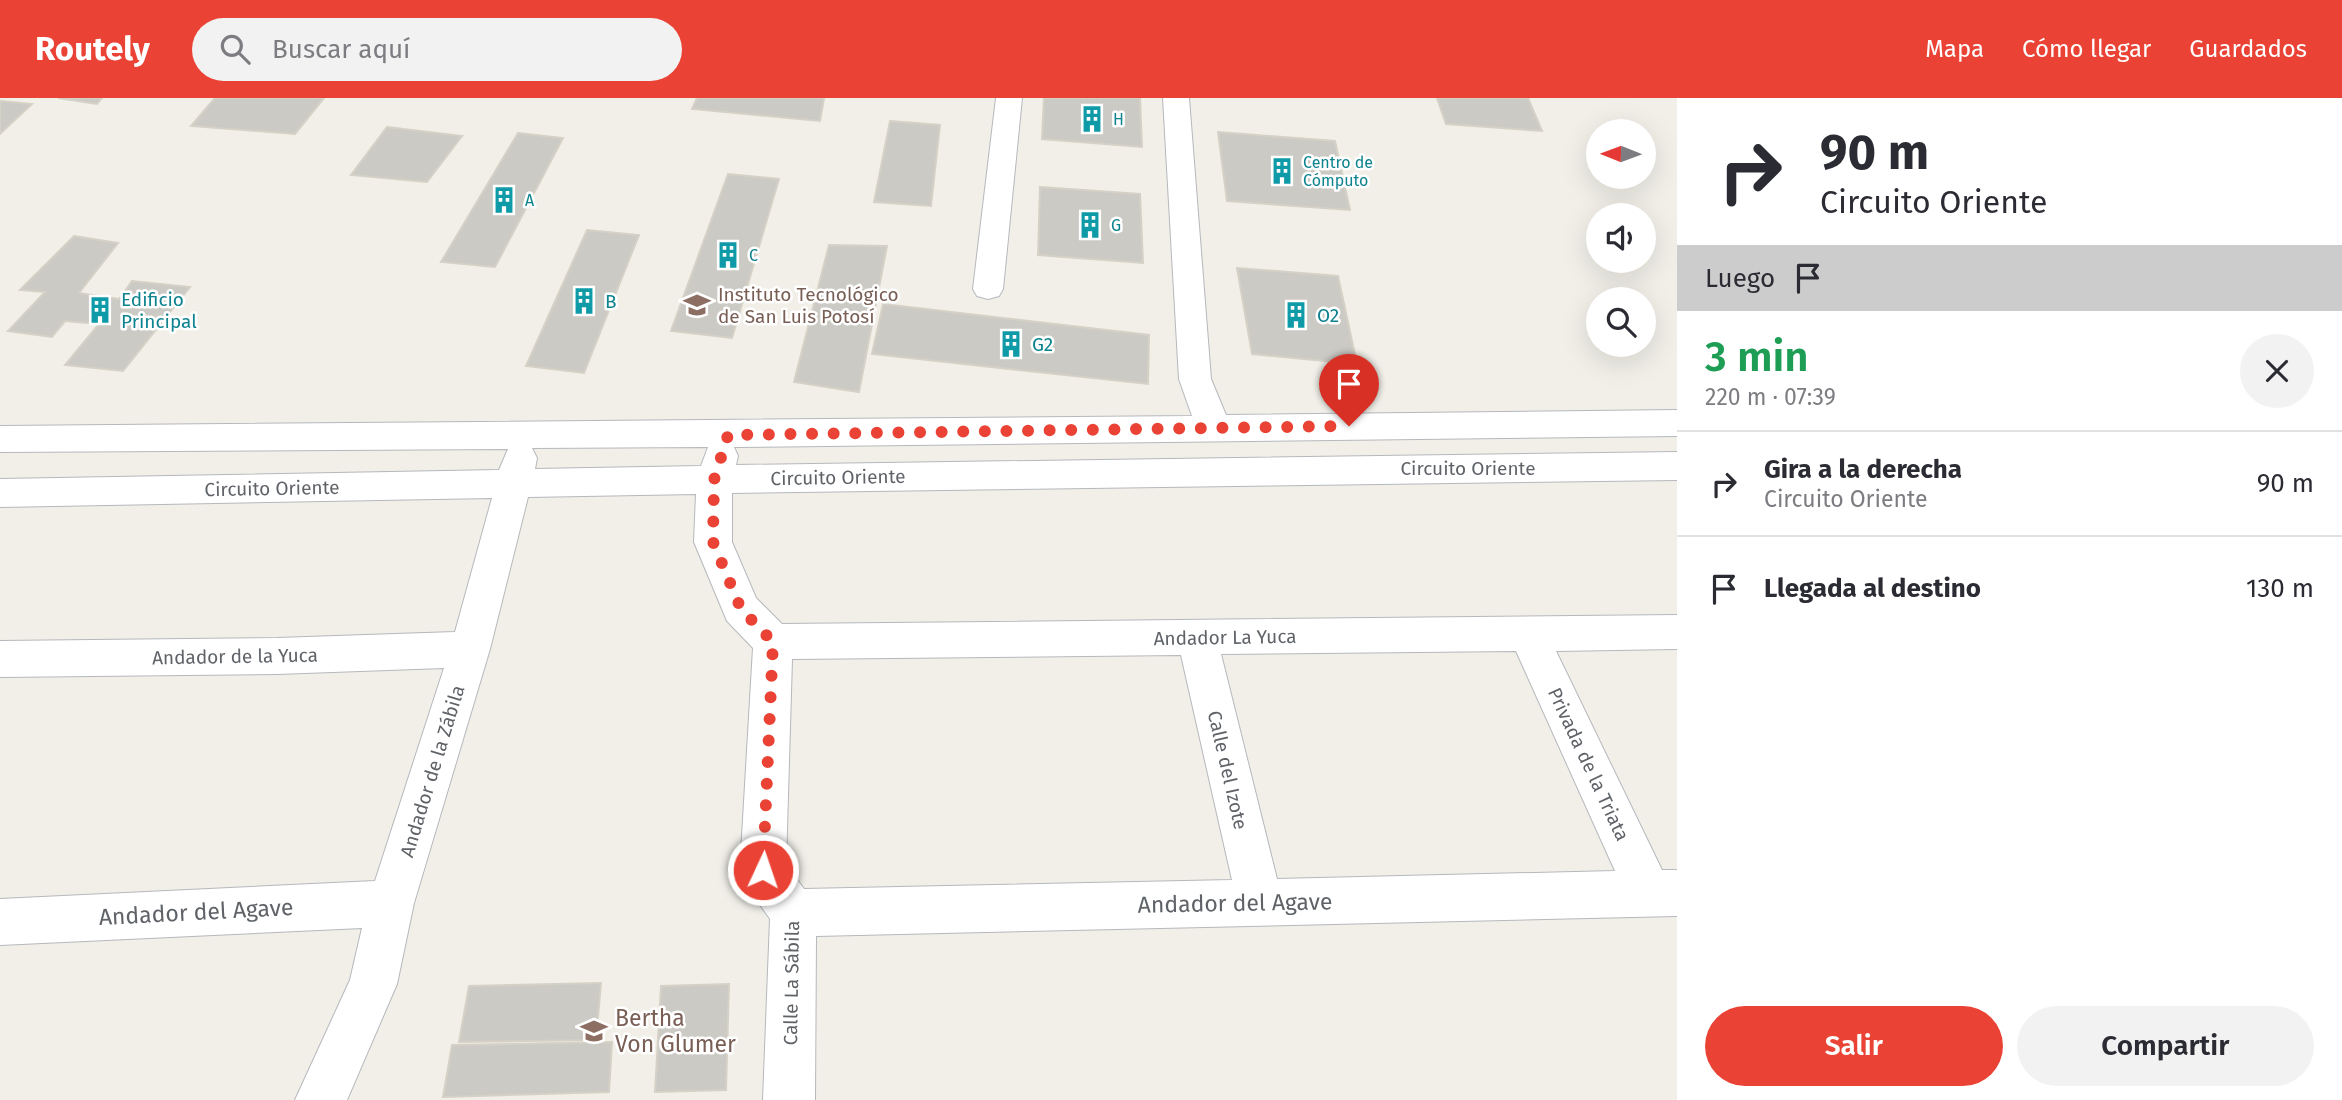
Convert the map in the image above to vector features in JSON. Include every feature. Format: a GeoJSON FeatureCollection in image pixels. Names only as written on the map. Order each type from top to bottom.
{"type":"FeatureCollection","features":[{"type":"Feature","properties":{"kind":"street"},"geometry":{"type":"LineString","coordinates":[[988,289],[1009,98]]}},
{"type":"Feature","properties":{"kind":"street"},"geometry":{"type":"LineString","coordinates":[[1176,98],[1195,379],[1213,427]]}},
{"type":"Feature","properties":{"kind":"street"},"geometry":{"type":"LineString","coordinates":[[0,439],[525,434],[728,435],[1677,422]]}},
{"type":"Feature","properties":{"kind":"street","name":"Andador de la Zábila"},"geometry":{"type":"LineString","coordinates":[[321,1100],[373,984],[391,903],[470,649],[515,484],[525,434]]}},
{"type":"Feature","properties":{"kind":"street"},"geometry":{"type":"LineString","coordinates":[[728,435],[714,480],[713,542],[741,609],[773,642]]}},
{"type":"Feature","properties":{"kind":"street","name":"Circuito Oriente"},"geometry":{"type":"LineString","coordinates":[[0,493],[1677,466]]}},
{"type":"Feature","properties":{"kind":"street","name":"Andador La Yuca"},"geometry":{"type":"LineString","coordinates":[[773,642],[1677,632]]}},
{"type":"Feature","properties":{"kind":"street","name":"Privada de la Triata"},"geometry":{"type":"LineString","coordinates":[[1528,633],[1663,893]]}},
{"type":"Feature","properties":{"kind":"street","name":"Calle del Izote"},"geometry":{"type":"LineString","coordinates":[[1197,637],[1260,902]]}},
{"type":"Feature","properties":{"kind":"street","name":"Calle La Sábila"},"geometry":{"type":"LineString","coordinates":[[773,642],[763,870],[793,913],[789,1100]]}},
{"type":"Feature","properties":{"kind":"street","name":"Andador de la Yuca"},"geometry":{"type":"LineString","coordinates":[[0,659],[277,656],[470,649]]}},
{"type":"Feature","properties":{"kind":"street","name":"Andador del Agave"},"geometry":{"type":"LineString","coordinates":[[793,913],[1663,893]]}},
{"type":"Feature","properties":{"kind":"street","name":"Andador del Agave"},"geometry":{"type":"LineString","coordinates":[[0,922],[391,903]]}},
{"type":"Feature","properties":{"kind":"building"},"geometry":{"type":"Polygon","coordinates":[[[58,98],[102,98],[97,104],[58,98]]]}},
{"type":"Feature","properties":{"kind":"building"},"geometry":{"type":"Polygon","coordinates":[[[215,98],[324,98],[295,134],[191,126],[215,98]]]}},
{"type":"Feature","properties":{"kind":"building"},"geometry":{"type":"Polygon","coordinates":[[[697,98],[824,98],[820,121],[692,109],[697,98]]]}},
{"type":"Feature","properties":{"kind":"building","name":"H"},"geometry":{"type":"Polygon","coordinates":[[[1044,98],[1140,98],[1142,147],[1042,139],[1044,98]]]}},
{"type":"Feature","properties":{"kind":"building"},"geometry":{"type":"Polygon","coordinates":[[[1437,98],[1528,98],[1542,131],[1446,124],[1437,98]]]}},
{"type":"Feature","properties":{"kind":"building"},"geometry":{"type":"Polygon","coordinates":[[[0,101],[32,104],[0,134],[0,101]]]}},
{"type":"Feature","properties":{"kind":"building"},"geometry":{"type":"Polygon","coordinates":[[[890,121],[940,125],[931,206],[874,202],[890,121]]]}},
{"type":"Feature","properties":{"kind":"building"},"geometry":{"type":"Polygon","coordinates":[[[387,127],[462,136],[427,182],[351,175],[387,127]]]}},
{"type":"Feature","properties":{"kind":"building","name":"Centro de Cómputo"},"geometry":{"type":"Polygon","coordinates":[[[1218,132],[1335,141],[1350,210],[1227,201],[1218,132]]]}},
{"type":"Feature","properties":{"kind":"building","name":"A"},"geometry":{"type":"Polygon","coordinates":[[[518,133],[563,138],[495,267],[441,262],[518,133]]]}},
{"type":"Feature","properties":{"kind":"building","name":"C"},"geometry":{"type":"Polygon","coordinates":[[[728,174],[779,179],[732,338],[671,331],[728,174]]]}},
{"type":"Feature","properties":{"kind":"building","name":"G"},"geometry":{"type":"Polygon","coordinates":[[[1040,187],[1140,194],[1143,263],[1038,255],[1040,187]]]}},
{"type":"Feature","properties":{"kind":"building","name":"B"},"geometry":{"type":"Polygon","coordinates":[[[587,230],[639,235],[584,373],[526,366],[587,230]]]}},
{"type":"Feature","properties":{"kind":"building","name":"Edificio Principal"},"geometry":{"type":"Polygon","coordinates":[[[74,236],[118,243],[79,293],[119,299],[132,281],[190,287],[123,371],[65,365],[99,324],[65,321],[52,337],[8,331],[45,292],[20,290],[74,236]]]}},
{"type":"Feature","properties":{"kind":"building"},"geometry":{"type":"Polygon","coordinates":[[[829,245],[887,246],[859,392],[794,382],[829,245]]]}},
{"type":"Feature","properties":{"kind":"building","name":"O2"},"geometry":{"type":"Polygon","coordinates":[[[1237,268],[1338,276],[1357,364],[1252,354],[1237,268]]]}},
{"type":"Feature","properties":{"kind":"building","name":"G2"},"geometry":{"type":"Polygon","coordinates":[[[883,304],[1149,335],[1148,384],[872,354],[883,304]]]}},
{"type":"Feature","properties":{"kind":"building"},"geometry":{"type":"Polygon","coordinates":[[[601,983],[596,1040],[459,1042],[469,986],[601,983]]]}},
{"type":"Feature","properties":{"kind":"building"},"geometry":{"type":"Polygon","coordinates":[[[729,984],[726,1090],[655,1092],[661,986],[729,984]]]}},
{"type":"Feature","properties":{"kind":"building"},"geometry":{"type":"Polygon","coordinates":[[[612,1042],[609,1092],[443,1097],[452,1045],[612,1042]]]}},
{"type":"Feature","properties":{"kind":"place","name":"H"},"geometry":{"type":"Point","coordinates":[1092,119]}},
{"type":"Feature","properties":{"kind":"place","name":"Centro de Cómputo"},"geometry":{"type":"Point","coordinates":[1282,171]}},
{"type":"Feature","properties":{"kind":"place","name":"A"},"geometry":{"type":"Point","coordinates":[504,200]}},
{"type":"Feature","properties":{"kind":"place","name":"G"},"geometry":{"type":"Point","coordinates":[1090,225]}},
{"type":"Feature","properties":{"kind":"place","name":"C"},"geometry":{"type":"Point","coordinates":[728,255]}},
{"type":"Feature","properties":{"kind":"place","name":"B"},"geometry":{"type":"Point","coordinates":[584,301]}},
{"type":"Feature","properties":{"kind":"place","name":"Instituto Tecnológico de San Luis Potosí"},"geometry":{"type":"Point","coordinates":[697,305]}},
{"type":"Feature","properties":{"kind":"place","name":"Edificio Principal"},"geometry":{"type":"Point","coordinates":[100,310]}},
{"type":"Feature","properties":{"kind":"place","name":"O2"},"geometry":{"type":"Point","coordinates":[1296,315]}},
{"type":"Feature","properties":{"kind":"place","name":"G2"},"geometry":{"type":"Point","coordinates":[1011,344]}},
{"type":"Feature","properties":{"kind":"place","name":"Bertha Von Glumer"},"geometry":{"type":"Point","coordinates":[594,1031]}},
{"type":"Feature","properties":{"kind":"route"},"geometry":{"type":"LineString","coordinates":[[763,870],[773,642],[741,609],[713,542],[714,480],[728,435],[1349,426]]}}]}
